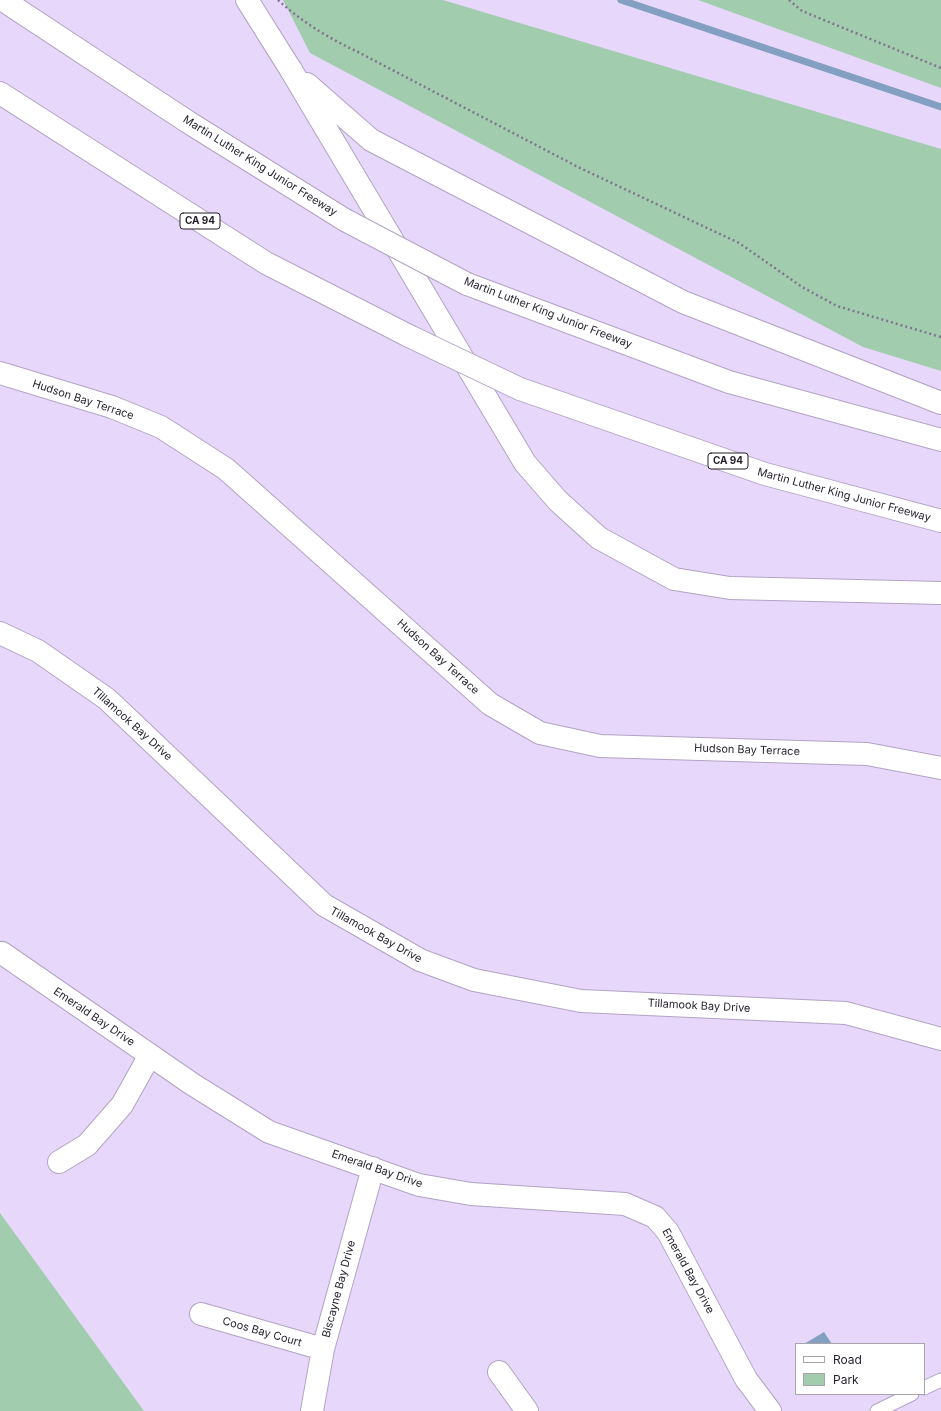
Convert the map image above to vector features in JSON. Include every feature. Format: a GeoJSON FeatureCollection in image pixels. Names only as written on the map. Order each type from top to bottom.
{"type":"FeatureCollection","features":[{"type":"Feature","properties":{"kind":"main road","name":"Martin Luther King Junior Freeway"},"geometry":{"type":"LineString","coordinates":[[3,0],[188,122],[345,220],[467,284],[729,382],[941,440]]}},
{"type":"Feature","properties":{"kind":"main road"},"geometry":{"type":"LineString","coordinates":[[247,0],[291,70],[525,462],[558,501],[599,538],[674,579],[702,584],[730,588],[941,593]]}},
{"type":"Feature","properties":{"kind":"main road"},"geometry":{"type":"LineString","coordinates":[[291,70],[371,140],[683,302],[941,403]]}},
{"type":"Feature","properties":{"kind":"main road","name":"Martin Luther King Junior Freeway"},"geometry":{"type":"LineString","coordinates":[[0,93],[266,263],[409,336],[520,389],[765,474],[941,521]]}},
{"type":"Feature","properties":{"kind":"main road","name":"Hudson Bay Terrace"},"geometry":{"type":"LineString","coordinates":[[0,373],[112,407],[161,427],[226,470],[490,704],[540,733],[600,746],[867,754],[941,768]]}},
{"type":"Feature","properties":{"kind":"main road","name":"Tillamook Bay Drive"},"geometry":{"type":"LineString","coordinates":[[0,633],[38,650],[107,699],[324,905],[420,960],[474,980],[581,1000],[846,1013],[941,1039]]}},
{"type":"Feature","properties":{"kind":"main road","name":"Emerald Bay Drive"},"geometry":{"type":"LineString","coordinates":[[0,954],[2,953],[150,1055],[269,1132],[419,1185],[471,1194],[625,1204],[655,1217],[668,1232],[746,1379],[770,1411]]}},
{"type":"Feature","properties":{"kind":"main road"},"geometry":{"type":"LineString","coordinates":[[59,1162],[87,1145],[122,1105],[150,1055]]}},
{"type":"Feature","properties":{"kind":"main road","name":"Biscayne Bay Drive"},"geometry":{"type":"LineString","coordinates":[[312,1411],[323,1349],[373,1168]]}},
{"type":"Feature","properties":{"kind":"main road","name":"Coos Bay Court"},"geometry":{"type":"LineString","coordinates":[[201,1314],[323,1349]]}},
{"type":"Feature","properties":{"kind":"main road"},"geometry":{"type":"LineString","coordinates":[[499,1372],[527,1411]]}},
{"type":"Feature","properties":{"kind":"lane"},"geometry":{"type":"LineString","coordinates":[[925,1388],[941,1380]]}},
{"type":"Feature","properties":{"kind":"lane"},"geometry":{"type":"LineString","coordinates":[[877,1411],[910,1395]]}},
{"type":"Feature","properties":{"kind":"path"},"geometry":{"type":"LineString","coordinates":[[278,0],[293,14],[336,42],[580,168],[739,243],[802,287],[837,306],[941,337]]}},
{"type":"Feature","properties":{"kind":"path"},"geometry":{"type":"LineString","coordinates":[[789,0],[802,11],[941,68]]}},
{"type":"Feature","properties":{"kind":"green space"},"geometry":{"type":"Polygon","coordinates":[[[283,0],[443,0],[941,149],[941,371],[863,347],[310,53],[283,0]]]}},
{"type":"Feature","properties":{"kind":"green space"},"geometry":{"type":"Polygon","coordinates":[[[698,0],[941,0],[941,88],[698,0]]]}},
{"type":"Feature","properties":{"kind":"green space"},"geometry":{"type":"Polygon","coordinates":[[[0,1213],[144,1411],[0,1411],[0,1213]]]}},
{"type":"Feature","properties":{"kind":"water"},"geometry":{"type":"Polygon","coordinates":[[[824,1332],[831,1343],[806,1343],[824,1332]]]}},
{"type":"Feature","properties":{"kind":"waterway"},"geometry":{"type":"LineString","coordinates":[[621,0],[941,107]]}}]}
